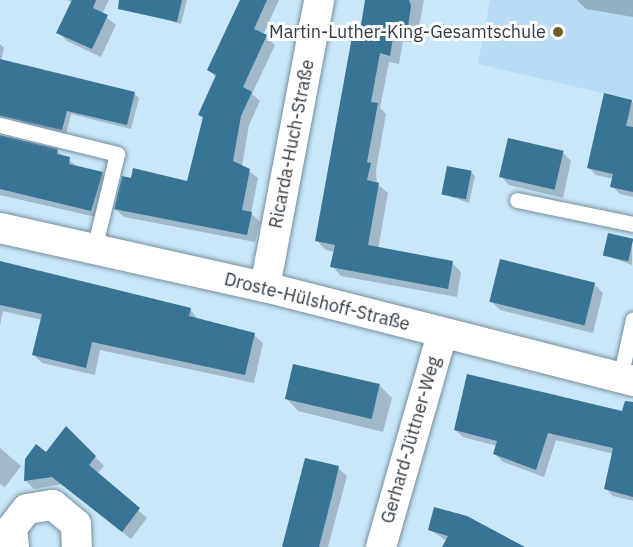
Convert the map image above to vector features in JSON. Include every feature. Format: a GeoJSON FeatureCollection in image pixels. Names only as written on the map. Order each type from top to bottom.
{"type":"FeatureCollection","features":[{"type":"Feature","properties":{"kind":"street","name":"Ricarda-Huch-Straße"},"geometry":{"type":"LineString","coordinates":[[265,287],[319,0]]}},
{"type":"Feature","properties":{"kind":"street","name":"Droste-Hülshoff-Straße"},"geometry":{"type":"LineString","coordinates":[[0,228],[265,287],[442,334],[626,379]]}},
{"type":"Feature","properties":{"kind":"street","name":"Gerhard-Jüttner-Weg"},"geometry":{"type":"LineString","coordinates":[[381,547],[442,334]]}},
{"type":"Feature","properties":{"kind":"street"},"geometry":{"type":"LineString","coordinates":[[14,547],[12,528],[27,509],[53,505],[76,524],[76,547]]}},
{"type":"Feature","properties":{"kind":"lane"},"geometry":{"type":"LineString","coordinates":[[0,124],[117,154],[94,249]]}},
{"type":"Feature","properties":{"kind":"lane"},"geometry":{"type":"LineString","coordinates":[[517,200],[633,224]]}},
{"type":"Feature","properties":{"kind":"lane"},"geometry":{"type":"LineString","coordinates":[[626,379],[633,319]]}},
{"type":"Feature","properties":{"kind":"shaded area","name":"Martin-Luther-King-Gesamtschule"},"geometry":{"type":"Polygon","coordinates":[[[490,0],[633,0],[633,100],[478,64],[490,0]]]}},
{"type":"Feature","properties":{"kind":"building"},"geometry":{"type":"Polygon","coordinates":[[[72,0],[96,0],[93,8],[108,15],[92,49],[56,33],[72,0]]]}},
{"type":"Feature","properties":{"kind":"building"},"geometry":{"type":"Polygon","coordinates":[[[119,0],[182,0],[177,22],[118,9],[119,0]]]}},
{"type":"Feature","properties":{"kind":"building"},"geometry":{"type":"Polygon","coordinates":[[[240,0],[267,0],[254,29],[267,35],[243,87],[252,92],[241,116],[233,161],[250,169],[242,210],[252,212],[247,235],[114,209],[122,176],[131,178],[133,168],[187,181],[203,117],[198,115],[216,75],[207,70],[240,0]]]}},
{"type":"Feature","properties":{"kind":"building"},"geometry":{"type":"Polygon","coordinates":[[[365,0],[409,0],[411,6],[407,34],[394,32],[390,56],[380,53],[371,102],[378,103],[367,162],[371,163],[367,180],[379,183],[368,245],[453,261],[448,289],[330,267],[335,245],[315,241],[353,31],[360,32],[365,0]]]}},
{"type":"Feature","properties":{"kind":"building"},"geometry":{"type":"Polygon","coordinates":[[[0,59],[135,92],[127,125],[67,111],[62,130],[0,116],[0,59]]]}},
{"type":"Feature","properties":{"kind":"building"},"geometry":{"type":"Polygon","coordinates":[[[604,93],[632,100],[626,126],[633,127],[633,192],[610,187],[613,174],[587,168],[604,93]]]}},
{"type":"Feature","properties":{"kind":"building"},"geometry":{"type":"Polygon","coordinates":[[[0,135],[58,149],[57,154],[70,157],[69,164],[103,172],[91,211],[0,189],[0,135]]]}},
{"type":"Feature","properties":{"kind":"building"},"geometry":{"type":"Polygon","coordinates":[[[508,138],[564,151],[555,190],[499,177],[508,138]]]}},
{"type":"Feature","properties":{"kind":"building"},"geometry":{"type":"Polygon","coordinates":[[[447,166],[472,171],[466,199],[441,194],[447,166]]]}},
{"type":"Feature","properties":{"kind":"building"},"geometry":{"type":"Polygon","coordinates":[[[608,233],[633,239],[628,261],[603,255],[608,233]]]}},
{"type":"Feature","properties":{"kind":"building"},"geometry":{"type":"Polygon","coordinates":[[[500,259],[595,283],[584,325],[489,302],[500,259]]]}},
{"type":"Feature","properties":{"kind":"building"},"geometry":{"type":"Polygon","coordinates":[[[0,261],[191,308],[189,316],[255,333],[245,375],[92,342],[86,368],[32,355],[42,314],[0,305],[0,261]]]}},
{"type":"Feature","properties":{"kind":"building"},"geometry":{"type":"Polygon","coordinates":[[[293,364],[380,384],[372,419],[285,399],[293,364]]]}},
{"type":"Feature","properties":{"kind":"building"},"geometry":{"type":"Polygon","coordinates":[[[467,374],[622,411],[625,401],[633,402],[633,497],[604,489],[613,448],[548,433],[536,470],[493,454],[497,441],[454,430],[467,374]]]}},
{"type":"Feature","properties":{"kind":"building"},"geometry":{"type":"Polygon","coordinates":[[[66,426],[96,456],[89,465],[140,508],[122,532],[52,477],[24,481],[25,459],[36,444],[46,452],[66,426]]]}},
{"type":"Feature","properties":{"kind":"building"},"geometry":{"type":"Polygon","coordinates":[[[305,458],[339,466],[319,547],[282,547],[305,458]]]}},
{"type":"Feature","properties":{"kind":"building"},"geometry":{"type":"Polygon","coordinates":[[[434,507],[467,516],[525,547],[442,547],[448,536],[428,530],[434,507]]]}},
{"type":"Feature","properties":{"kind":"place","name":"Martin-Luther-King-Gesamtschule"},"geometry":{"type":"Point","coordinates":[558,32]}}]}
